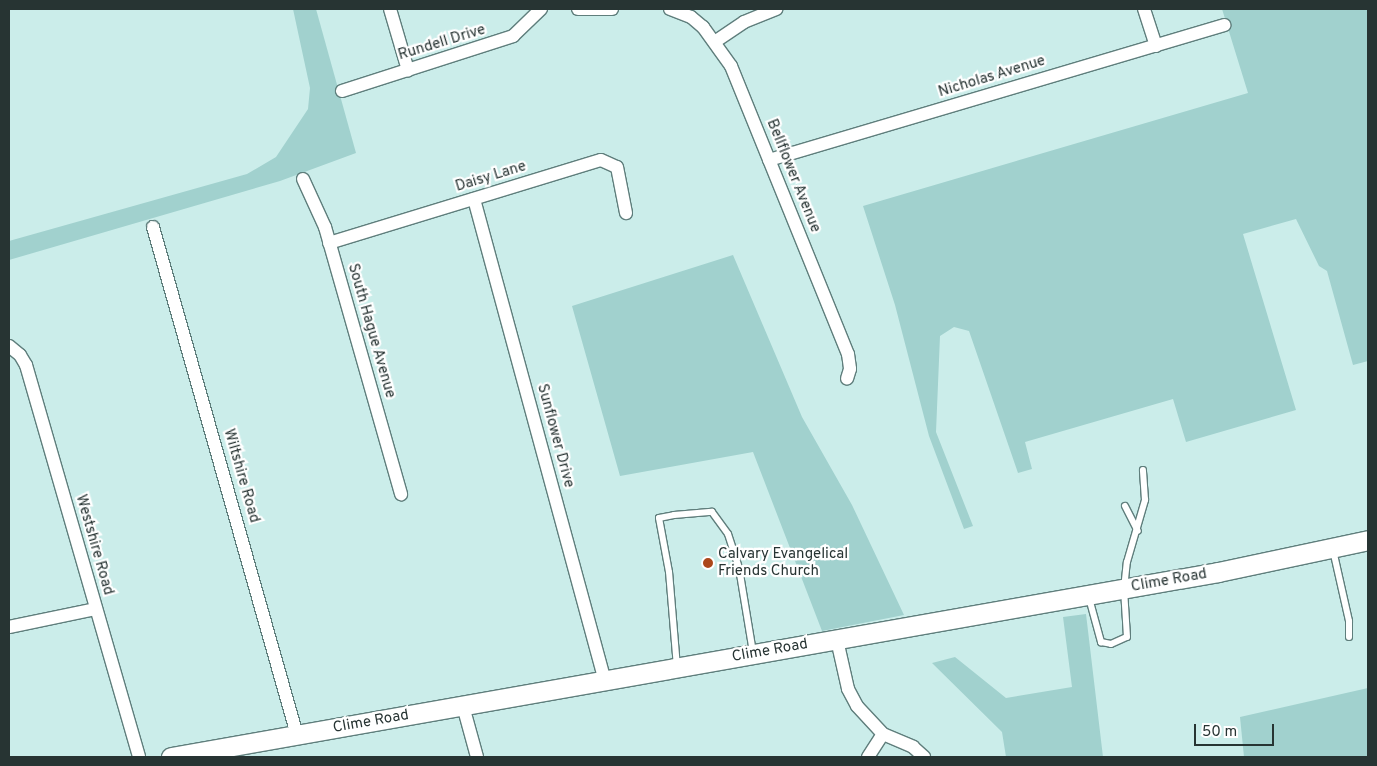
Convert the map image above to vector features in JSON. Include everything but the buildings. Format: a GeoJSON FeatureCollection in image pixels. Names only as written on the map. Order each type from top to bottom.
{"type":"FeatureCollection","features":[{"type":"Feature","properties":{"kind":"main road","name":"Clime Road"},"geometry":{"type":"LineString","coordinates":[[171,757],[1124,589],[1333,549],[1368,540]]}},
{"type":"Feature","properties":{"kind":"street"},"geometry":{"type":"LineString","coordinates":[[390,9],[408,70]]}},
{"type":"Feature","properties":{"kind":"street","name":"Rundell Drive"},"geometry":{"type":"LineString","coordinates":[[342,91],[514,36],[542,9]]}},
{"type":"Feature","properties":{"kind":"street"},"geometry":{"type":"LineString","coordinates":[[578,9],[612,9]]}},
{"type":"Feature","properties":{"kind":"street","name":"Bellflower Avenue"},"geometry":{"type":"LineString","coordinates":[[670,9],[691,17],[716,41],[731,66],[848,354],[850,369],[846,378]]}},
{"type":"Feature","properties":{"kind":"street"},"geometry":{"type":"LineString","coordinates":[[716,41],[744,22],[777,9]]}},
{"type":"Feature","properties":{"kind":"street"},"geometry":{"type":"LineString","coordinates":[[1144,9],[1156,46]]}},
{"type":"Feature","properties":{"kind":"street","name":"Nicholas Avenue"},"geometry":{"type":"LineString","coordinates":[[769,160],[1224,25]]}},
{"type":"Feature","properties":{"kind":"street","name":"Daisy Lane"},"geometry":{"type":"LineString","coordinates":[[329,243],[601,160],[617,167],[626,213]]}},
{"type":"Feature","properties":{"kind":"street","name":"South Hague Avenue"},"geometry":{"type":"LineString","coordinates":[[303,179],[316,203],[329,243],[401,494]]}},
{"type":"Feature","properties":{"kind":"street","name":"Sunflower Drive"},"geometry":{"type":"LineString","coordinates":[[474,199],[605,680]]}},
{"type":"Feature","properties":{"kind":"street","name":"Wiltshire Road"},"geometry":{"type":"LineString","coordinates":[[153,227],[297,735]]}},
{"type":"Feature","properties":{"kind":"street","name":"Westshire Road"},"geometry":{"type":"LineString","coordinates":[[10,346],[26,365],[139,757]]}},
{"type":"Feature","properties":{"kind":"street"},"geometry":{"type":"LineString","coordinates":[[9,627],[96,608]]}},
{"type":"Feature","properties":{"kind":"street"},"geometry":{"type":"LineString","coordinates":[[837,640],[848,689],[857,706],[883,734],[913,747],[924,757]]}},
{"type":"Feature","properties":{"kind":"street"},"geometry":{"type":"LineString","coordinates":[[463,706],[477,757]]}},
{"type":"Feature","properties":{"kind":"street"},"geometry":{"type":"LineString","coordinates":[[868,757],[883,734]]}},
{"type":"Feature","properties":{"kind":"lane"},"geometry":{"type":"LineString","coordinates":[[1089,595],[1101,642],[1111,644],[1127,637],[1124,589],[1127,562],[1138,531],[1145,500],[1143,470]]}},
{"type":"Feature","properties":{"kind":"lane"},"geometry":{"type":"LineString","coordinates":[[1125,506],[1138,531]]}},
{"type":"Feature","properties":{"kind":"lane"},"geometry":{"type":"LineString","coordinates":[[677,668],[669,572],[660,518],[690,512],[712,512],[728,534],[740,568],[753,654]]}},
{"type":"Feature","properties":{"kind":"lane"},"geometry":{"type":"LineString","coordinates":[[1333,549],[1350,621],[1349,637]]}},
{"type":"Feature","properties":{"kind":"shaded area"},"geometry":{"type":"Polygon","coordinates":[[[293,9],[316,9],[356,153],[280,181],[9,260],[9,241],[247,174],[276,157],[308,109],[310,88],[293,9]]]}},
{"type":"Feature","properties":{"kind":"shaded area"},"geometry":{"type":"Polygon","coordinates":[[[1222,9],[1368,9],[1368,361],[1353,365],[1327,271],[1319,266],[1296,219],[1243,234],[1296,410],[1186,442],[1173,399],[1025,442],[1032,469],[1018,473],[969,331],[954,327],[940,336],[936,432],[973,526],[964,529],[929,436],[895,305],[863,206],[1248,93],[1222,9]]]}},
{"type":"Feature","properties":{"kind":"shaded area"},"geometry":{"type":"Polygon","coordinates":[[[733,255],[802,417],[852,505],[904,615],[822,631],[753,452],[620,476],[572,306],[733,255]]]}},
{"type":"Feature","properties":{"kind":"shaded area"},"geometry":{"type":"Polygon","coordinates":[[[1086,614],[1103,757],[1006,757],[1002,732],[932,663],[955,657],[1006,698],[1072,687],[1063,617],[1086,614]]]}},
{"type":"Feature","properties":{"kind":"shaded area"},"geometry":{"type":"Polygon","coordinates":[[[1368,688],[1368,757],[1244,757],[1240,717],[1368,688]]]}},
{"type":"Feature","properties":{"kind":"place","name":"Calvary Evangelical Friends Church"},"geometry":{"type":"Point","coordinates":[708,563]}}]}
